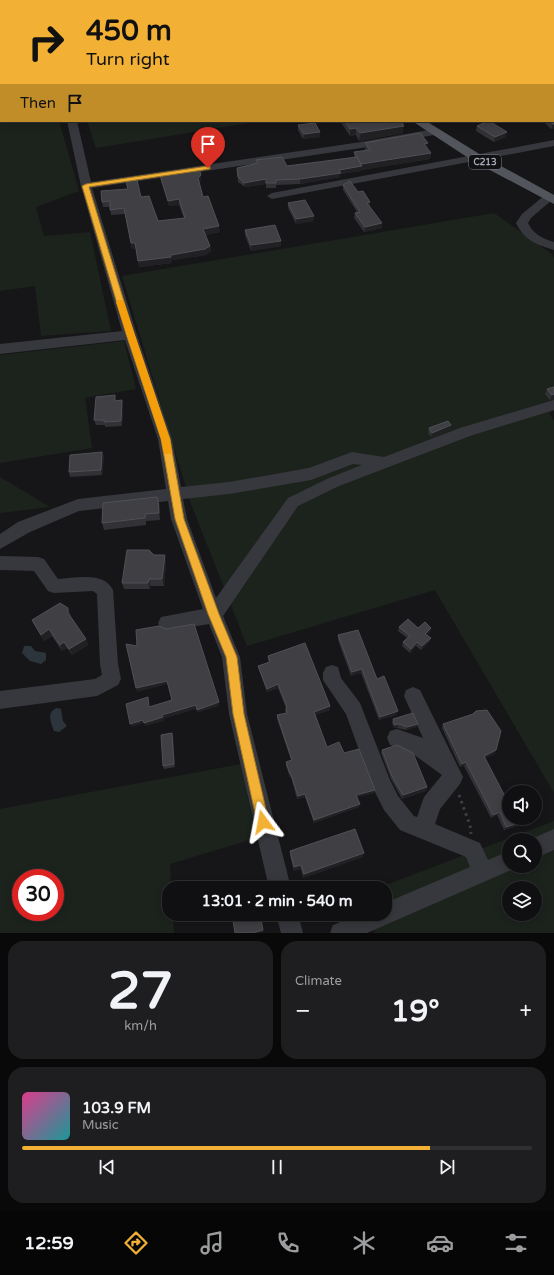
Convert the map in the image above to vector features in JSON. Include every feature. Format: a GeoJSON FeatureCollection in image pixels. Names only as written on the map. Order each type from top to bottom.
{"type":"FeatureCollection","features":[{"type":"Feature","properties":{"kind":"main road","name":"C213"},"geometry":{"type":"LineString","coordinates":[[419,122],[478,158],[552,199]]}},
{"type":"Feature","properties":{"kind":"street"},"geometry":{"type":"LineString","coordinates":[[72,122],[86,186],[130,334],[165,439],[179,519],[231,657],[238,714],[278,881]]}},
{"type":"Feature","properties":{"kind":"street"},"geometry":{"type":"LineString","coordinates":[[86,186],[361,145],[434,132]]}},
{"type":"Feature","properties":{"kind":"street"},"geometry":{"type":"LineString","coordinates":[[272,196],[554,143]]}},
{"type":"Feature","properties":{"kind":"street"},"geometry":{"type":"LineString","coordinates":[[552,199],[526,216],[522,222],[524,228],[531,236],[544,244],[554,246]]}},
{"type":"Feature","properties":{"kind":"street"},"geometry":{"type":"LineString","coordinates":[[0,349],[130,334]]}},
{"type":"Feature","properties":{"kind":"street"},"geometry":{"type":"LineString","coordinates":[[167,623],[214,614],[293,502],[334,482],[385,462],[465,432],[554,404]]}},
{"type":"Feature","properties":{"kind":"street"},"geometry":{"type":"LineString","coordinates":[[0,542],[24,527],[78,505],[229,488],[311,474],[352,458],[385,462]]}},
{"type":"Feature","properties":{"kind":"street"},"geometry":{"type":"LineString","coordinates":[[0,564],[38,564],[54,586],[95,584],[105,590],[109,664],[112,679],[97,687],[0,700]]}},
{"type":"Feature","properties":{"kind":"street"},"geometry":{"type":"LineString","coordinates":[[332,673],[332,680],[353,710],[382,786],[391,803],[407,823],[473,850],[483,873]]}},
{"type":"Feature","properties":{"kind":"street"},"geometry":{"type":"LineString","coordinates":[[414,696],[437,747],[453,777]]}},
{"type":"Feature","properties":{"kind":"street"},"geometry":{"type":"LineString","coordinates":[[397,738],[414,743],[443,764],[453,777]]}},
{"type":"Feature","properties":{"kind":"street"},"geometry":{"type":"LineString","coordinates":[[424,829],[431,804],[453,777]]}},
{"type":"Feature","properties":{"kind":"street"},"geometry":{"type":"LineString","coordinates":[[542,845],[554,839]]}},
{"type":"Feature","properties":{"kind":"street"},"geometry":{"type":"LineString","coordinates":[[341,933],[502,864]]}},
{"type":"Feature","properties":{"kind":"street"},"geometry":{"type":"LineString","coordinates":[[289,921],[292,933]]}},
{"type":"Feature","properties":{"kind":"path"},"geometry":{"type":"LineString","coordinates":[[453,777],[470,825],[473,850]]}},
{"type":"Feature","properties":{"kind":"shaded area"},"geometry":{"type":"Polygon","coordinates":[[[0,122],[59,122],[79,191],[36,207],[44,236],[90,232],[111,331],[41,336],[35,286],[0,291],[0,122]]]}},
{"type":"Feature","properties":{"kind":"shaded area"},"geometry":{"type":"Polygon","coordinates":[[[87,122],[254,122],[96,148],[87,122]]]}},
{"type":"Feature","properties":{"kind":"shaded area"},"geometry":{"type":"Polygon","coordinates":[[[494,213],[552,254],[554,259],[554,411],[549,413],[554,421],[554,793],[435,590],[247,646],[191,504],[122,276],[494,213]]]}},
{"type":"Feature","properties":{"kind":"shaded area"},"geometry":{"type":"Polygon","coordinates":[[[124,341],[136,389],[85,398],[92,448],[0,463],[0,355],[124,341]]]}},
{"type":"Feature","properties":{"kind":"shaded area"},"geometry":{"type":"Polygon","coordinates":[[[0,477],[50,507],[0,513],[0,477]]]}},
{"type":"Feature","properties":{"kind":"shaded area"},"geometry":{"type":"Polygon","coordinates":[[[24,646],[31,646],[35,651],[46,653],[46,660],[41,664],[30,661],[22,653],[24,646]]]}},
{"type":"Feature","properties":{"kind":"shaded area"},"geometry":{"type":"Polygon","coordinates":[[[57,708],[61,709],[63,721],[67,726],[59,732],[54,731],[50,718],[51,712],[57,708]]]}},
{"type":"Feature","properties":{"kind":"shaded area"},"geometry":{"type":"Polygon","coordinates":[[[241,764],[256,838],[170,864],[171,881],[162,881],[162,921],[173,921],[174,933],[0,933],[0,809],[241,764]]]}},
{"type":"Feature","properties":{"kind":"shaded area"},"geometry":{"type":"Polygon","coordinates":[[[554,821],[554,933],[375,933],[371,921],[392,921],[392,883],[502,841],[502,873],[542,873],[542,833],[522,833],[554,821]]]}},
{"type":"Feature","properties":{"kind":"building"},"geometry":{"type":"Polygon","coordinates":[[[346,122],[402,122],[404,126],[360,133],[356,128],[350,129],[346,122]]]}},
{"type":"Feature","properties":{"kind":"building"},"geometry":{"type":"Polygon","coordinates":[[[491,122],[507,132],[495,137],[477,126],[491,122]]]}},
{"type":"Feature","properties":{"kind":"building"},"geometry":{"type":"Polygon","coordinates":[[[315,123],[320,132],[304,134],[298,125],[315,123]]]}},
{"type":"Feature","properties":{"kind":"building"},"geometry":{"type":"Polygon","coordinates":[[[420,133],[428,143],[424,144],[431,153],[361,164],[354,152],[370,150],[365,143],[420,133]]]}},
{"type":"Feature","properties":{"kind":"building"},"geometry":{"type":"Polygon","coordinates":[[[282,157],[287,166],[357,157],[362,166],[339,170],[341,173],[300,179],[276,180],[276,183],[266,183],[266,179],[244,183],[238,177],[237,168],[258,163],[256,160],[282,157]]]}},
{"type":"Feature","properties":{"kind":"building"},"geometry":{"type":"Polygon","coordinates":[[[199,168],[201,175],[198,178],[203,197],[208,196],[219,226],[203,229],[210,246],[205,249],[171,255],[171,257],[138,261],[135,243],[131,243],[124,208],[110,210],[110,201],[102,202],[101,191],[128,189],[126,182],[137,180],[141,197],[149,196],[158,221],[185,218],[179,199],[168,201],[160,175],[199,168]]]}},
{"type":"Feature","properties":{"kind":"building"},"geometry":{"type":"Polygon","coordinates":[[[350,181],[358,192],[363,191],[370,202],[367,203],[382,223],[365,227],[355,213],[360,212],[343,185],[350,181]]]}},
{"type":"Feature","properties":{"kind":"building"},"geometry":{"type":"Polygon","coordinates":[[[305,200],[314,216],[296,219],[288,203],[305,200]]]}},
{"type":"Feature","properties":{"kind":"building"},"geometry":{"type":"Polygon","coordinates":[[[275,225],[281,241],[251,245],[245,230],[275,225]]]}},
{"type":"Feature","properties":{"kind":"building"},"geometry":{"type":"Polygon","coordinates":[[[554,387],[554,394],[552,395],[547,389],[554,387]]]}},
{"type":"Feature","properties":{"kind":"building"},"geometry":{"type":"Polygon","coordinates":[[[115,395],[115,401],[122,400],[121,421],[104,422],[104,420],[94,420],[96,397],[115,395]]]}},
{"type":"Feature","properties":{"kind":"building"},"geometry":{"type":"Polygon","coordinates":[[[448,421],[451,425],[432,433],[429,428],[448,421]]]}},
{"type":"Feature","properties":{"kind":"building"},"geometry":{"type":"Polygon","coordinates":[[[102,452],[101,470],[69,472],[70,455],[102,452]]]}},
{"type":"Feature","properties":{"kind":"building"},"geometry":{"type":"Polygon","coordinates":[[[157,497],[159,513],[145,514],[145,518],[102,523],[103,503],[157,497]]]}},
{"type":"Feature","properties":{"kind":"building"},"geometry":{"type":"Polygon","coordinates":[[[127,550],[149,550],[154,555],[165,555],[162,579],[149,579],[148,583],[122,583],[127,550]]]}},
{"type":"Feature","properties":{"kind":"building"},"geometry":{"type":"Polygon","coordinates":[[[60,603],[68,608],[68,613],[86,639],[69,649],[64,642],[60,645],[49,629],[41,635],[32,620],[60,603]]]}},
{"type":"Feature","properties":{"kind":"building"},"geometry":{"type":"Polygon","coordinates":[[[408,619],[418,628],[425,622],[431,628],[425,634],[431,638],[422,646],[417,642],[411,649],[403,642],[410,636],[399,627],[408,619]]]}},
{"type":"Feature","properties":{"kind":"building"},"geometry":{"type":"Polygon","coordinates":[[[194,624],[219,702],[197,710],[196,705],[162,715],[163,717],[144,723],[143,720],[130,724],[126,704],[148,697],[149,707],[172,700],[167,681],[136,688],[126,644],[137,646],[136,630],[159,626],[166,629],[194,624]]]}},
{"type":"Feature","properties":{"kind":"building"},"geometry":{"type":"Polygon","coordinates":[[[358,630],[377,679],[384,676],[398,711],[380,717],[362,669],[352,672],[338,635],[358,630]]]}},
{"type":"Feature","properties":{"kind":"building"},"geometry":{"type":"Polygon","coordinates":[[[305,643],[330,706],[314,712],[327,747],[339,742],[344,753],[359,749],[375,790],[356,795],[360,804],[314,820],[305,794],[298,796],[286,762],[292,760],[277,715],[287,713],[287,707],[278,684],[267,689],[258,666],[270,662],[268,656],[305,643]]]}},
{"type":"Feature","properties":{"kind":"building"},"geometry":{"type":"Polygon","coordinates":[[[487,710],[501,731],[496,750],[484,756],[502,791],[502,817],[500,812],[493,815],[466,762],[462,764],[443,724],[473,714],[476,711],[487,710]]]}},
{"type":"Feature","properties":{"kind":"building"},"geometry":{"type":"Polygon","coordinates":[[[413,713],[418,724],[407,727],[399,724],[395,725],[393,719],[413,713]]]}},
{"type":"Feature","properties":{"kind":"building"},"geometry":{"type":"Polygon","coordinates":[[[172,733],[174,764],[163,766],[161,735],[172,733]]]}},
{"type":"Feature","properties":{"kind":"building"},"geometry":{"type":"Polygon","coordinates":[[[397,745],[413,753],[427,787],[403,795],[392,776],[382,750],[397,745]]]}},
{"type":"Feature","properties":{"kind":"building"},"geometry":{"type":"Polygon","coordinates":[[[355,829],[364,853],[304,874],[301,865],[294,867],[290,851],[355,829]]]}},
{"type":"Feature","properties":{"kind":"building"},"geometry":{"type":"Polygon","coordinates":[[[233,921],[261,921],[263,930],[252,933],[235,933],[233,921]]]}},
{"type":"Feature","properties":{"kind":"slow traffic"},"geometry":{"type":"LineString","coordinates":[[120,302],[165,439],[167,452]]}},
{"type":"Feature","properties":{"kind":"route"},"geometry":{"type":"LineString","coordinates":[[208,168],[86,186],[130,334],[165,439],[179,519],[231,657],[238,714],[263,822]]}}]}
